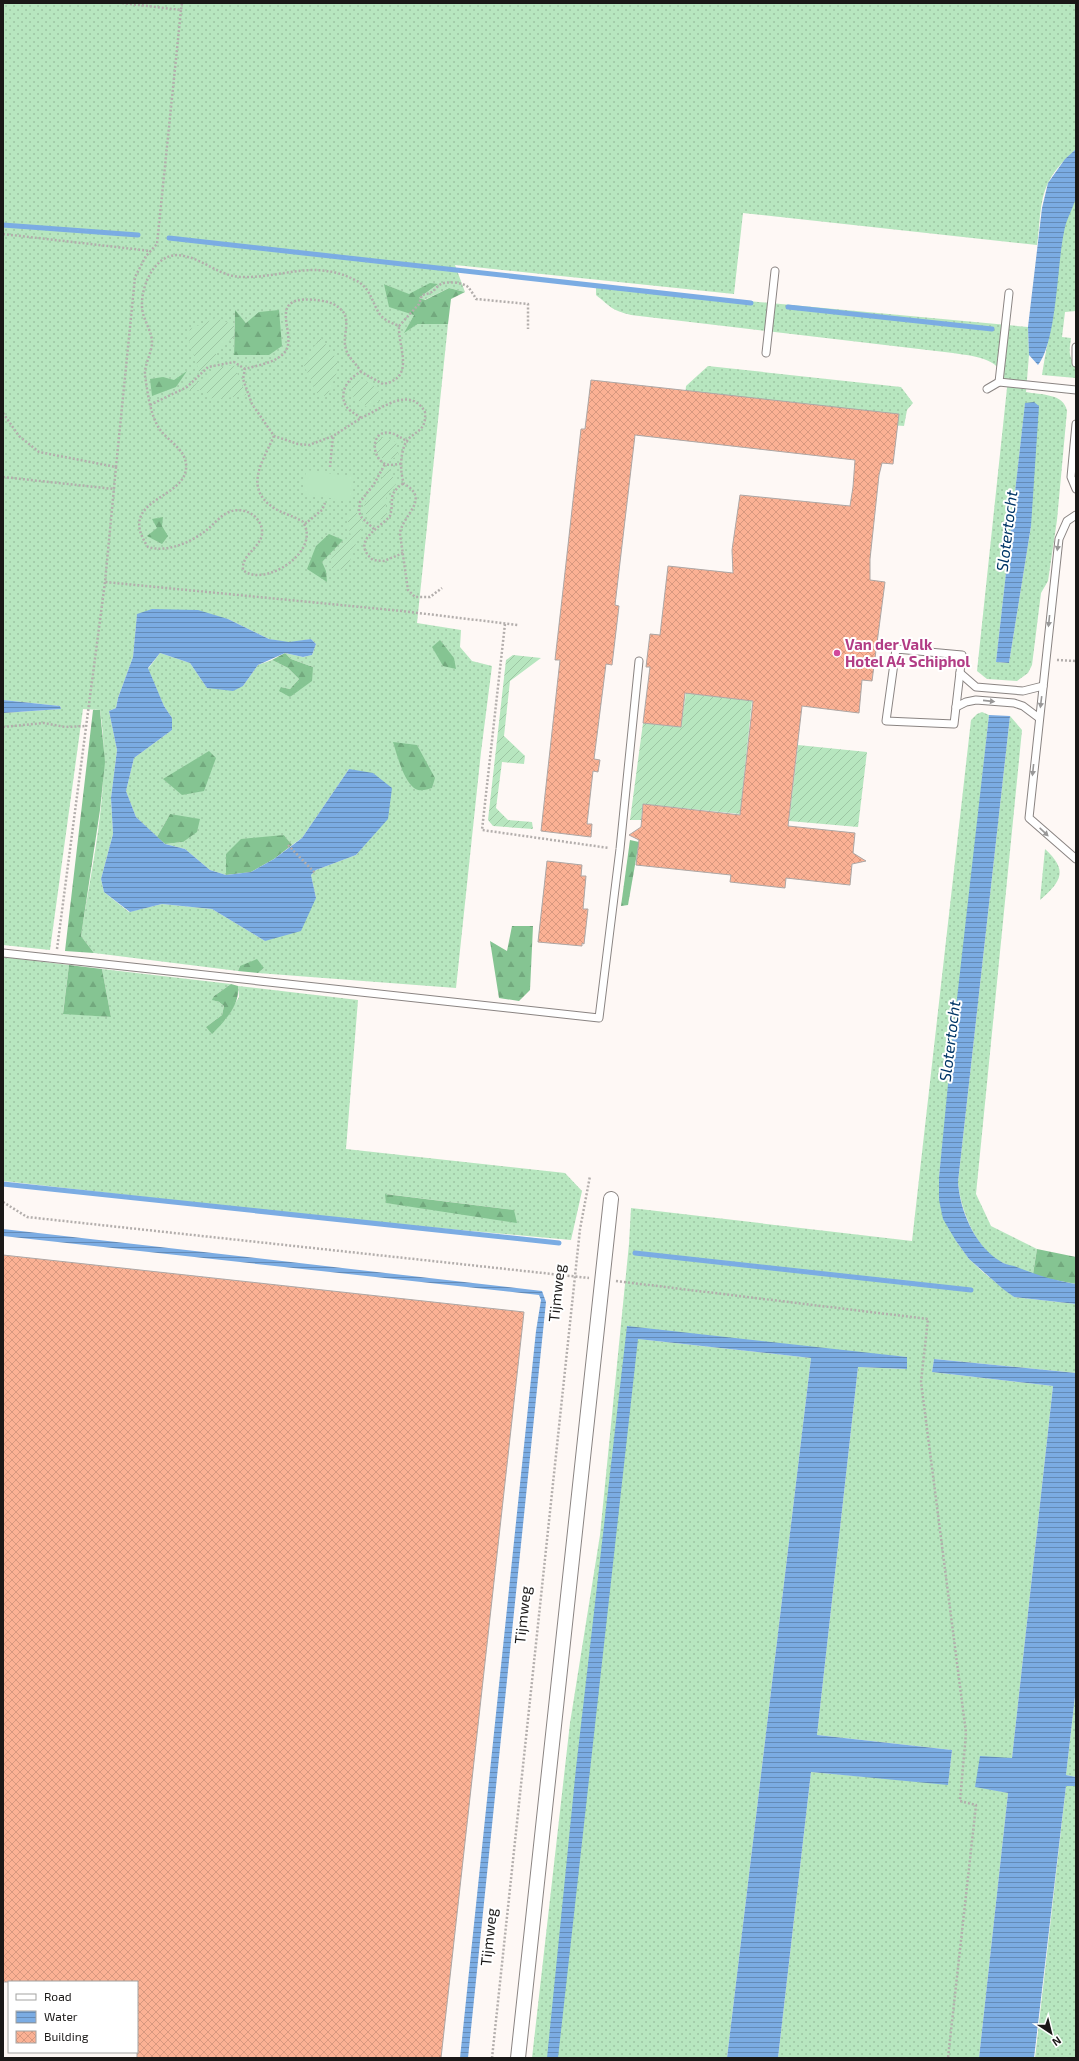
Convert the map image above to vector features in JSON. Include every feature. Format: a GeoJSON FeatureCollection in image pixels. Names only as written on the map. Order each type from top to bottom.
{"type":"FeatureCollection","features":[{"type":"Feature","properties":{"kind":"street"},"geometry":{"type":"LineString","coordinates":[[518,2058],[611,1198]]}},
{"type":"Feature","properties":{"kind":"lane"},"geometry":{"type":"LineString","coordinates":[[766,353],[775,271]]}},
{"type":"Feature","properties":{"kind":"lane"},"geometry":{"type":"LineString","coordinates":[[999,382],[1009,293]]}},
{"type":"Feature","properties":{"kind":"lane"},"geometry":{"type":"LineString","coordinates":[[1076,347],[1076,363]]}},
{"type":"Feature","properties":{"kind":"lane"},"geometry":{"type":"LineString","coordinates":[[987,389],[999,382],[1076,390]]}},
{"type":"Feature","properties":{"kind":"lane"},"geometry":{"type":"LineString","coordinates":[[1076,424],[1071,477],[1076,489]]}},
{"type":"Feature","properties":{"kind":"lane"},"geometry":{"type":"LineString","coordinates":[[1076,515],[1067,521],[1059,539],[1028,818],[1076,859]]}},
{"type":"Feature","properties":{"kind":"lane"},"geometry":{"type":"LineString","coordinates":[[896,649],[962,655],[960,673],[954,724],[886,721],[896,649]]}},
{"type":"Feature","properties":{"kind":"lane"},"geometry":{"type":"LineString","coordinates":[[3,952],[599,1018],[620,849],[639,661]]}},
{"type":"Feature","properties":{"kind":"lane"},"geometry":{"type":"LineString","coordinates":[[960,673],[976,688],[1023,691],[1043,686]]}},
{"type":"Feature","properties":{"kind":"lane"},"geometry":{"type":"LineString","coordinates":[[956,707],[966,702],[976,700],[1014,703],[1023,706],[1039,718]]}},
{"type":"Feature","properties":{"kind":"path"},"geometry":{"type":"LineString","coordinates":[[122,3],[181,10]]}},
{"type":"Feature","properties":{"kind":"path"},"geometry":{"type":"LineString","coordinates":[[56,958],[105,582],[135,277],[156,244],[182,3]]}},
{"type":"Feature","properties":{"kind":"path"},"geometry":{"type":"LineString","coordinates":[[3,234],[151,251]]}},
{"type":"Feature","properties":{"kind":"path"},"geometry":{"type":"LineString","coordinates":[[274,436],[258,472],[256,482],[258,489],[269,505],[302,521],[305,524],[308,534],[301,552],[284,566],[258,575],[252,575],[243,570],[245,559],[260,542],[262,535],[260,521],[246,511],[231,511],[222,516],[207,530],[181,544],[160,550],[148,547],[141,537],[138,529],[143,512],[153,502],[178,483],[185,473],[187,464],[178,449],[161,430],[150,405],[145,374],[152,343],[143,313],[142,300],[148,278],[153,269],[164,258],[172,255],[183,255],[224,274],[243,277],[296,270],[322,270],[341,273],[364,286],[373,297],[379,313],[385,319],[399,326]]}},
{"type":"Feature","properties":{"kind":"path"},"geometry":{"type":"LineString","coordinates":[[150,405],[187,387],[208,367],[234,362],[245,369],[269,362],[285,352],[289,343],[285,317],[286,309],[299,301],[309,300],[333,304],[344,313],[347,321],[346,349],[361,372],[383,384],[394,380],[398,376],[404,361],[398,338],[399,326],[419,304],[422,296],[434,293],[441,284],[450,283],[468,286],[476,298],[528,304],[528,329]]}},
{"type":"Feature","properties":{"kind":"path"},"geometry":{"type":"LineString","coordinates":[[245,369],[243,379],[252,404],[274,436],[298,444],[309,445],[333,436],[361,418],[404,398],[416,401],[421,405],[424,412],[424,424],[420,431],[405,444],[401,464],[404,483],[414,491],[416,498],[409,516],[400,526],[403,553],[408,590],[415,596],[430,597],[442,588]]}},
{"type":"Feature","properties":{"kind":"path"},"geometry":{"type":"LineString","coordinates":[[361,372],[349,380],[344,392],[347,407],[361,418]]}},
{"type":"Feature","properties":{"kind":"path"},"geometry":{"type":"LineString","coordinates":[[3,413],[19,436],[39,452],[116,467]]}},
{"type":"Feature","properties":{"kind":"path"},"geometry":{"type":"LineString","coordinates":[[401,464],[385,464],[375,453],[374,447],[378,437],[389,433],[408,442]]}},
{"type":"Feature","properties":{"kind":"path"},"geometry":{"type":"LineString","coordinates":[[330,467],[333,436]]}},
{"type":"Feature","properties":{"kind":"path"},"geometry":{"type":"LineString","coordinates":[[374,529],[362,518],[359,512],[360,502],[374,484],[385,464]]}},
{"type":"Feature","properties":{"kind":"path"},"geometry":{"type":"LineString","coordinates":[[3,477],[114,489]]}},
{"type":"Feature","properties":{"kind":"path"},"geometry":{"type":"LineString","coordinates":[[403,553],[384,561],[373,560],[369,557],[365,550],[365,542],[368,535],[385,522],[390,516],[391,496],[393,490],[404,483]]}},
{"type":"Feature","properties":{"kind":"path"},"geometry":{"type":"LineString","coordinates":[[305,524],[322,510],[325,504]]}},
{"type":"Feature","properties":{"kind":"path"},"geometry":{"type":"LineString","coordinates":[[105,582],[402,611],[518,625]]}},
{"type":"Feature","properties":{"kind":"path"},"geometry":{"type":"LineString","coordinates":[[505,624],[482,830],[620,849]]}},
{"type":"Feature","properties":{"kind":"path"},"geometry":{"type":"LineString","coordinates":[[1045,659],[1076,661]]}},
{"type":"Feature","properties":{"kind":"path"},"geometry":{"type":"LineString","coordinates":[[3,727],[44,723],[65,727],[86,726]]}},
{"type":"Feature","properties":{"kind":"path"},"geometry":{"type":"LineString","coordinates":[[288,845],[316,874]]}},
{"type":"Feature","properties":{"kind":"path","name":"Tijmweg"},"geometry":{"type":"LineString","coordinates":[[492,2058],[580,1229],[590,1176]]}},
{"type":"Feature","properties":{"kind":"path"},"geometry":{"type":"LineString","coordinates":[[3,1202],[27,1216],[602,1280],[928,1319],[921,1382],[966,1733],[960,1801],[976,1805],[948,2058]]}},
{"type":"Feature","properties":{"kind":"green space"},"geometry":{"type":"Polygon","coordinates":[[[3,3],[1076,3],[1076,149],[1057,169],[1045,190],[1041,206],[1037,245],[743,213],[734,294],[455,265],[465,292],[449,288],[424,300],[419,298],[438,284],[410,295],[384,284],[414,315],[405,332],[418,324],[448,324],[417,623],[461,630],[460,647],[472,661],[492,666],[481,752],[456,988],[258,973],[264,968],[240,966],[238,971],[94,953],[81,936],[95,852],[102,794],[104,766],[100,710],[83,709],[50,950],[3,945],[3,713],[61,709],[60,706],[3,700],[3,3]],[[235,311],[234,355],[246,323],[235,311]],[[137,615],[133,657],[118,698],[116,708],[109,711],[117,750],[111,798],[113,834],[101,879],[104,892],[129,912],[162,904],[212,909],[265,941],[316,898],[311,875],[316,870],[356,855],[387,819],[349,769],[302,838],[292,845],[284,835],[226,854],[226,875],[210,870],[185,849],[165,844],[183,842],[170,814],[157,837],[136,817],[126,791],[134,758],[172,730],[172,718],[164,706],[148,669],[160,653],[190,663],[207,688],[243,686],[258,665],[272,660],[288,668],[299,679],[290,689],[281,687],[290,697],[313,667],[291,659],[285,653],[303,657],[312,655],[316,644],[311,639],[289,643],[269,639],[228,619],[137,615]]]}},
{"type":"Feature","properties":{"kind":"green space"},"geometry":{"type":"Polygon","coordinates":[[[1076,197],[1076,311],[1065,312],[1062,337],[1071,338],[1070,355],[1076,364],[1076,378],[1042,375],[1054,308],[1062,237],[1065,223],[1076,197]]]}},
{"type":"Feature","properties":{"kind":"green space"},"geometry":{"type":"Polygon","coordinates":[[[430,283],[438,284],[419,298],[425,300],[449,288],[465,292],[451,299],[448,324],[418,324],[404,333],[414,315],[389,307],[384,284],[409,294],[430,283]]]}},
{"type":"Feature","properties":{"kind":"green space"},"geometry":{"type":"Polygon","coordinates":[[[596,287],[1028,327],[1029,355],[1026,392],[1056,398],[1065,405],[1067,411],[1057,520],[1048,581],[1041,593],[1032,665],[1028,673],[1017,681],[987,679],[977,671],[1007,388],[1000,370],[994,364],[988,360],[953,353],[631,315],[615,310],[596,295],[596,287]],[[1025,404],[996,662],[1009,663],[1031,526],[1025,404]]]}},
{"type":"Feature","properties":{"kind":"green space"},"geometry":{"type":"Polygon","coordinates":[[[235,310],[246,323],[259,312],[279,310],[282,346],[269,355],[234,355],[235,310]]]}},
{"type":"Feature","properties":{"kind":"green space"},"geometry":{"type":"Polygon","coordinates":[[[216,318],[234,325],[234,337],[216,350],[216,361],[199,372],[190,345],[190,329],[216,318]]]}},
{"type":"Feature","properties":{"kind":"green space"},"geometry":{"type":"Polygon","coordinates":[[[320,338],[333,354],[338,365],[327,396],[318,395],[303,363],[320,338]]]}},
{"type":"Feature","properties":{"kind":"green space"},"geometry":{"type":"Polygon","coordinates":[[[234,365],[246,395],[213,400],[204,390],[188,390],[216,368],[234,365]]]}},
{"type":"Feature","properties":{"kind":"green space"},"geometry":{"type":"Polygon","coordinates":[[[708,366],[901,387],[913,403],[907,410],[904,426],[843,421],[685,398],[686,386],[708,366]]]}},
{"type":"Feature","properties":{"kind":"green space"},"geometry":{"type":"Polygon","coordinates":[[[187,371],[176,387],[152,396],[150,379],[163,377],[174,380],[187,371]]]}},
{"type":"Feature","properties":{"kind":"green space"},"geometry":{"type":"Polygon","coordinates":[[[362,379],[378,388],[380,401],[367,407],[350,394],[353,384],[362,379]]]}},
{"type":"Feature","properties":{"kind":"green space"},"geometry":{"type":"Polygon","coordinates":[[[384,437],[396,442],[399,456],[385,461],[377,454],[375,442],[384,437]]]}},
{"type":"Feature","properties":{"kind":"green space"},"geometry":{"type":"Polygon","coordinates":[[[389,468],[396,484],[387,495],[387,517],[373,522],[366,515],[364,504],[389,468]]]}},
{"type":"Feature","properties":{"kind":"green space"},"geometry":{"type":"Polygon","coordinates":[[[306,470],[354,477],[350,501],[303,494],[306,470]]]}},
{"type":"Feature","properties":{"kind":"green space"},"geometry":{"type":"Polygon","coordinates":[[[356,511],[363,523],[347,569],[332,570],[331,559],[351,536],[348,525],[348,515],[356,511]]]}},
{"type":"Feature","properties":{"kind":"green space"},"geometry":{"type":"Polygon","coordinates":[[[163,517],[162,526],[168,536],[162,544],[147,536],[157,528],[152,519],[163,517]]]}},
{"type":"Feature","properties":{"kind":"green space"},"geometry":{"type":"Polygon","coordinates":[[[329,534],[343,540],[322,562],[326,571],[327,582],[307,569],[316,546],[329,534]]]}},
{"type":"Feature","properties":{"kind":"green space"},"geometry":{"type":"Polygon","coordinates":[[[440,640],[454,658],[456,669],[443,666],[432,647],[440,640]]]}},
{"type":"Feature","properties":{"kind":"green space"},"geometry":{"type":"Polygon","coordinates":[[[285,653],[291,659],[313,667],[312,681],[290,697],[279,691],[281,687],[290,689],[299,679],[288,668],[272,660],[285,653]]]}},
{"type":"Feature","properties":{"kind":"green space"},"geometry":{"type":"Polygon","coordinates":[[[513,655],[541,658],[510,681],[504,736],[525,756],[524,764],[502,762],[496,808],[508,820],[532,822],[533,829],[493,826],[488,820],[506,660],[513,655]]]}},
{"type":"Feature","properties":{"kind":"green space"},"geometry":{"type":"Polygon","coordinates":[[[686,693],[752,701],[740,814],[643,804],[641,820],[630,820],[643,723],[681,727],[686,693]]]}},
{"type":"Feature","properties":{"kind":"green space"},"geometry":{"type":"Polygon","coordinates":[[[93,710],[100,710],[105,762],[100,810],[81,936],[94,953],[65,951],[93,710]]]}},
{"type":"Feature","properties":{"kind":"green space"},"geometry":{"type":"Polygon","coordinates":[[[982,712],[989,715],[939,1177],[956,1241],[969,1259],[984,1273],[1014,1297],[1076,1304],[1076,1373],[934,1359],[932,1372],[1053,1386],[1012,1758],[975,1786],[1008,1793],[979,2058],[778,2058],[811,1772],[948,1784],[952,1750],[817,1735],[858,1367],[907,1369],[907,1357],[638,1339],[811,1358],[727,2058],[532,2058],[570,1723],[600,1535],[629,1244],[631,1208],[912,1241],[971,720],[977,714],[982,712]]]}},
{"type":"Feature","properties":{"kind":"green space"},"geometry":{"type":"Polygon","coordinates":[[[1010,716],[1022,730],[976,1194],[991,1226],[1037,1249],[1033,1274],[1001,1262],[984,1248],[966,1216],[959,1192],[958,1182],[1010,716]]]}},
{"type":"Feature","properties":{"kind":"green space"},"geometry":{"type":"Polygon","coordinates":[[[393,742],[417,745],[435,778],[432,788],[418,790],[410,784],[401,766],[393,742]]]}},
{"type":"Feature","properties":{"kind":"green space"},"geometry":{"type":"Polygon","coordinates":[[[798,745],[867,752],[858,827],[789,821],[798,745]]]}},
{"type":"Feature","properties":{"kind":"green space"},"geometry":{"type":"Polygon","coordinates":[[[209,751],[216,758],[204,791],[182,795],[163,779],[209,751]]]}},
{"type":"Feature","properties":{"kind":"green space"},"geometry":{"type":"Polygon","coordinates":[[[170,814],[200,819],[197,832],[183,842],[165,844],[157,837],[170,814]]]}},
{"type":"Feature","properties":{"kind":"green space"},"geometry":{"type":"Polygon","coordinates":[[[284,835],[292,845],[274,859],[251,872],[226,875],[226,854],[241,839],[284,835]]]}},
{"type":"Feature","properties":{"kind":"green space"},"geometry":{"type":"Polygon","coordinates":[[[630,840],[639,842],[628,905],[621,906],[630,840]]]}},
{"type":"Feature","properties":{"kind":"green space"},"geometry":{"type":"Polygon","coordinates":[[[1045,849],[1057,863],[1059,875],[1053,887],[1040,900],[1045,849]]]}},
{"type":"Feature","properties":{"kind":"green space"},"geometry":{"type":"Polygon","coordinates":[[[512,926],[533,926],[530,990],[519,1001],[499,998],[490,941],[507,951],[512,926]]]}},
{"type":"Feature","properties":{"kind":"green space"},"geometry":{"type":"Polygon","coordinates":[[[3,957],[69,965],[63,1013],[111,1017],[102,969],[231,984],[214,996],[213,1000],[224,1006],[222,1015],[206,1027],[225,1020],[239,997],[238,986],[358,1000],[346,1149],[565,1173],[582,1191],[571,1240],[338,1219],[3,1181],[3,957]],[[386,1194],[386,1203],[514,1210],[386,1194]]]}},
{"type":"Feature","properties":{"kind":"green space"},"geometry":{"type":"Polygon","coordinates":[[[257,959],[264,968],[258,973],[238,971],[240,966],[257,959]]]}},
{"type":"Feature","properties":{"kind":"green space"},"geometry":{"type":"Polygon","coordinates":[[[69,965],[102,969],[111,1017],[63,1014],[69,965]]]}},
{"type":"Feature","properties":{"kind":"green space"},"geometry":{"type":"Polygon","coordinates":[[[231,984],[238,986],[237,1000],[231,1012],[212,1034],[206,1027],[222,1015],[224,1006],[219,1002],[212,1000],[214,996],[231,984]]]}},
{"type":"Feature","properties":{"kind":"green space"},"geometry":{"type":"Polygon","coordinates":[[[385,1194],[514,1210],[517,1223],[386,1203],[385,1194]]]}},
{"type":"Feature","properties":{"kind":"green space"},"geometry":{"type":"Polygon","coordinates":[[[1037,1249],[1076,1257],[1076,1284],[1049,1279],[1033,1274],[1037,1249]]]}},
{"type":"Feature","properties":{"kind":"green space"},"geometry":{"type":"Polygon","coordinates":[[[1076,1688],[1076,1777],[1066,1775],[1076,1688]]]}},
{"type":"Feature","properties":{"kind":"green space"},"geometry":{"type":"Polygon","coordinates":[[[1066,1786],[1076,1786],[1076,2058],[1035,2058],[1066,1786]]]}},
{"type":"Feature","properties":{"kind":"water"},"geometry":{"type":"Polygon","coordinates":[[[1076,149],[1077,193],[1064,232],[1056,302],[1049,339],[1044,354],[1038,365],[1029,355],[1028,327],[1042,208],[1048,183],[1065,159],[1076,149]]]}},
{"type":"Feature","properties":{"kind":"water"},"geometry":{"type":"Polygon","coordinates":[[[1034,402],[1039,406],[1031,526],[1009,663],[996,662],[1025,403],[1034,402]]]}},
{"type":"Feature","properties":{"kind":"water"},"geometry":{"type":"Polygon","coordinates":[[[152,609],[198,610],[228,619],[269,639],[289,642],[311,639],[316,644],[312,655],[303,657],[285,653],[258,665],[243,686],[233,691],[207,688],[190,663],[160,653],[148,668],[164,706],[172,718],[172,730],[134,758],[126,791],[136,817],[165,844],[185,849],[210,870],[226,875],[251,872],[274,859],[302,838],[349,769],[373,773],[392,788],[388,819],[356,855],[316,870],[311,875],[316,898],[301,931],[265,941],[212,909],[162,904],[130,912],[104,892],[101,879],[113,834],[111,798],[117,750],[109,711],[116,708],[118,698],[133,657],[137,614],[152,609]]]}},
{"type":"Feature","properties":{"kind":"water"},"geometry":{"type":"Polygon","coordinates":[[[3,700],[60,706],[61,709],[3,713],[3,700]]]}},
{"type":"Feature","properties":{"kind":"water"},"geometry":{"type":"Polygon","coordinates":[[[989,715],[1010,716],[958,1182],[959,1193],[970,1227],[983,1246],[991,1254],[1007,1264],[1045,1277],[1076,1284],[1076,1304],[1014,1297],[1003,1289],[969,1259],[956,1241],[943,1219],[939,1200],[939,1177],[952,1043],[989,715]]]}},
{"type":"Feature","properties":{"kind":"water"},"geometry":{"type":"Polygon","coordinates":[[[3,1229],[542,1291],[546,1302],[468,2058],[460,2058],[536,1331],[541,1300],[539,1295],[3,1236],[3,1229]]]}},
{"type":"Feature","properties":{"kind":"water"},"geometry":{"type":"Polygon","coordinates":[[[627,1326],[907,1357],[907,1369],[858,1367],[817,1735],[952,1750],[948,1785],[811,1772],[778,2058],[727,2058],[811,1358],[638,1339],[558,2058],[547,2058],[576,1768],[627,1326]]]}},
{"type":"Feature","properties":{"kind":"water"},"geometry":{"type":"Polygon","coordinates":[[[934,1359],[1076,1373],[1076,1688],[1066,1775],[1076,1777],[1076,1786],[1066,1786],[1034,2058],[979,2058],[1008,1793],[975,1787],[980,1756],[1012,1758],[1053,1386],[932,1372],[934,1359]]]}},
{"type":"Feature","properties":{"kind":"building"},"geometry":{"type":"Polygon","coordinates":[[[591,380],[899,414],[893,464],[882,463],[879,475],[870,559],[870,580],[885,582],[872,681],[862,680],[859,713],[802,706],[788,826],[855,833],[853,853],[866,861],[852,864],[850,885],[786,878],[785,888],[730,882],[731,875],[636,865],[639,840],[629,835],[641,827],[643,804],[740,815],[753,701],[685,693],[681,727],[643,723],[650,667],[646,667],[650,634],[660,635],[668,566],[733,573],[732,550],[740,495],[850,506],[855,460],[635,435],[615,605],[619,606],[612,665],[606,664],[594,759],[600,760],[598,772],[593,771],[587,824],[592,824],[591,837],[541,831],[560,660],[555,660],[581,429],[585,429],[591,380]]]}},
{"type":"Feature","properties":{"kind":"building"},"geometry":{"type":"Polygon","coordinates":[[[547,861],[582,865],[581,876],[586,876],[583,909],[588,909],[584,944],[582,943],[582,946],[538,942],[547,861]]]}},
{"type":"Feature","properties":{"kind":"building"},"geometry":{"type":"Polygon","coordinates":[[[3,1255],[524,1312],[441,2058],[137,2058],[138,1981],[3,1982],[3,1255]]]}},
{"type":"Feature","properties":{"kind":"waterway"},"geometry":{"type":"LineString","coordinates":[[3,225],[138,235]]}},
{"type":"Feature","properties":{"kind":"waterway"},"geometry":{"type":"LineString","coordinates":[[169,238],[751,303]]}},
{"type":"Feature","properties":{"kind":"waterway"},"geometry":{"type":"LineString","coordinates":[[788,307],[992,329]]}},
{"type":"Feature","properties":{"kind":"waterway"},"geometry":{"type":"LineString","coordinates":[[3,1184],[559,1243]]}},
{"type":"Feature","properties":{"kind":"waterway"},"geometry":{"type":"LineString","coordinates":[[635,1253],[971,1290]]}},
{"type":"Feature","properties":{"kind":"place","name":"Van der Valk Hotel A4 Schiphol"},"geometry":{"type":"Point","coordinates":[837,653]}},
{"type":"Feature","properties":{"kind":"water label","name":"Slotertocht"},"geometry":{"type":"Point","coordinates":[1006,531]}},
{"type":"Feature","properties":{"kind":"water label","name":"Slotertocht"},"geometry":{"type":"Point","coordinates":[949,1041]}}]}
